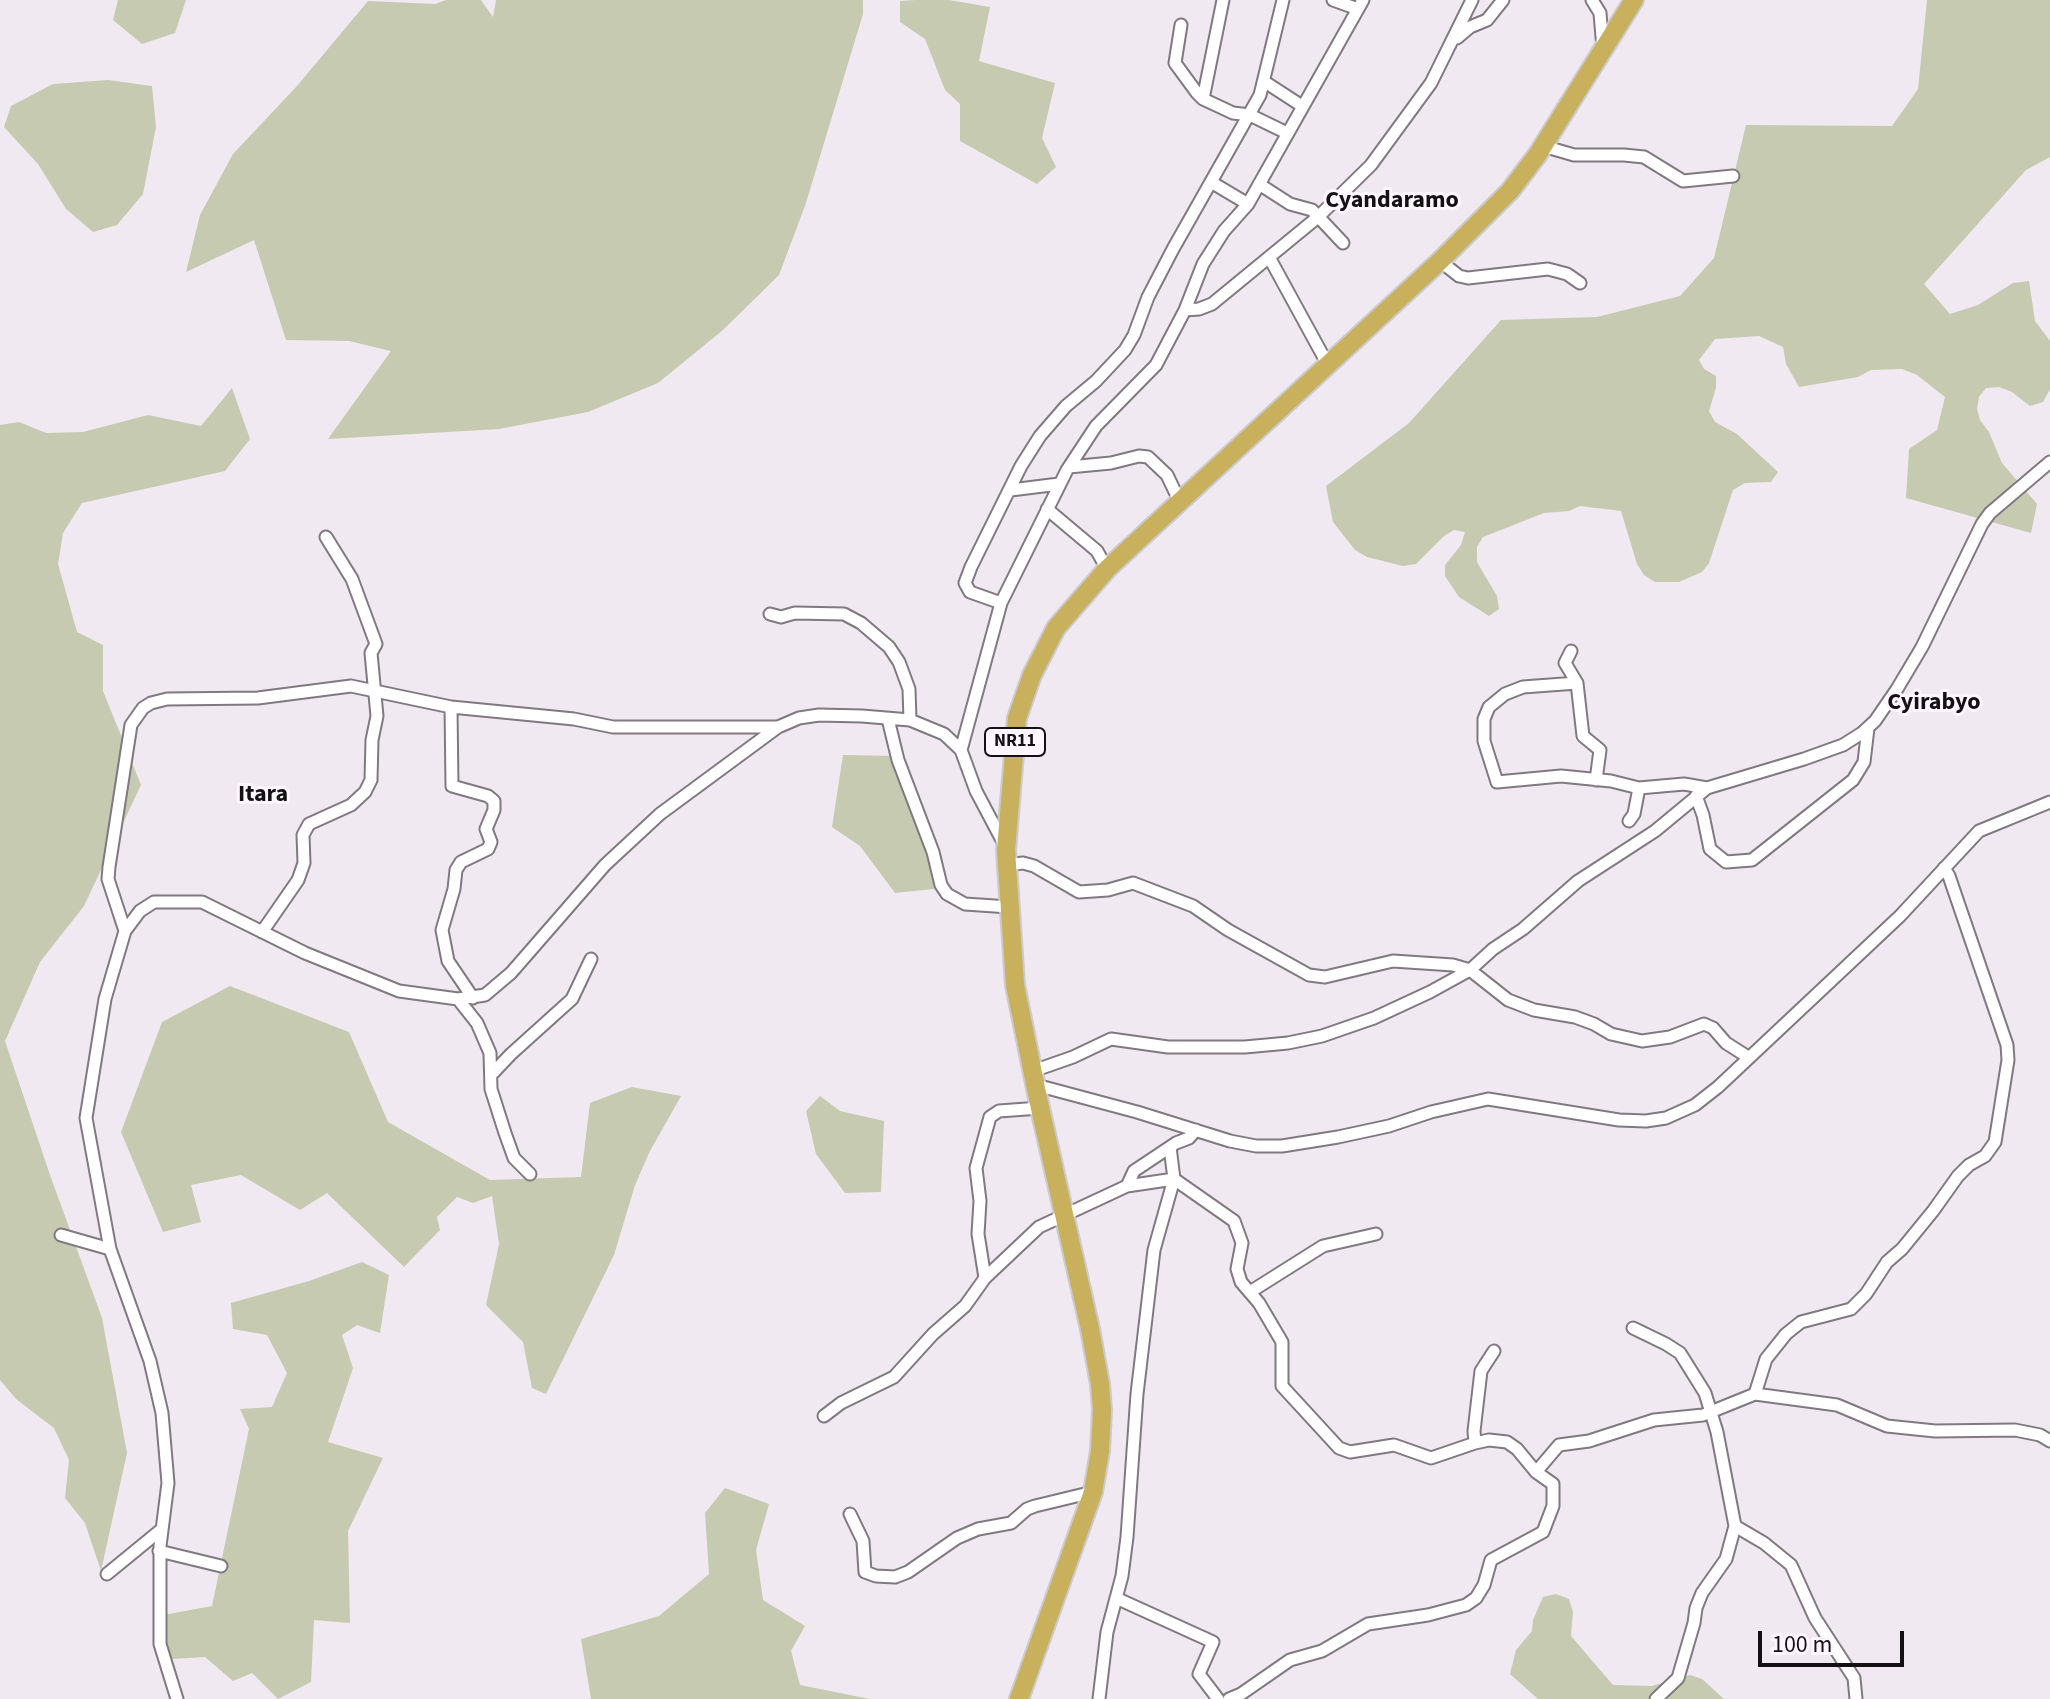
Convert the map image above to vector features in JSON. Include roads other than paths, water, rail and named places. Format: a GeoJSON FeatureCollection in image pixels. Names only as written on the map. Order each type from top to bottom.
{"type":"FeatureCollection","features":[{"type":"Feature","properties":{"kind":"highway","name":"NR11"},"geometry":{"type":"LineString","coordinates":[[1019,1699],[1093,1492],[1100,1451],[1100,1384],[1015,985],[1006,858],[1016,728],[1024,697],[1056,628],[1107,569],[1440,261],[1510,191],[1543,146],[1634,0]]}},
{"type":"Feature","properties":{"kind":"street"},"geometry":{"type":"LineString","coordinates":[[1203,99],[1223,0]]}},
{"type":"Feature","properties":{"kind":"street"},"geometry":{"type":"LineString","coordinates":[[1001,603],[970,592],[965,583],[1021,466],[1040,436],[1066,406],[1096,381],[1125,350],[1148,297],[1228,149],[1250,115],[1265,82],[1283,0]]}},
{"type":"Feature","properties":{"kind":"street"},"geometry":{"type":"LineString","coordinates":[[961,750],[1001,603],[1059,484],[1103,418],[1156,365],[1185,310],[1203,264],[1224,231],[1248,204],[1360,5],[1333,0]]}},
{"type":"Feature","properties":{"kind":"street"},"geometry":{"type":"LineString","coordinates":[[1185,310],[1212,304],[1318,217],[1371,165],[1431,83],[1472,0]]}},
{"type":"Feature","properties":{"kind":"street"},"geometry":{"type":"LineString","coordinates":[[1451,44],[1470,27],[1487,20],[1503,0]]}},
{"type":"Feature","properties":{"kind":"street"},"geometry":{"type":"LineString","coordinates":[[1592,0],[1600,13],[1603,51]]}},
{"type":"Feature","properties":{"kind":"street"},"geometry":{"type":"LineString","coordinates":[[1181,25],[1175,63],[1203,99],[1233,113],[1250,115],[1287,133]]}},
{"type":"Feature","properties":{"kind":"street"},"geometry":{"type":"LineString","coordinates":[[1265,82],[1302,106]]}},
{"type":"Feature","properties":{"kind":"street"},"geometry":{"type":"LineString","coordinates":[[1543,146],[1574,155],[1644,157],[1683,181],[1733,176]]}},
{"type":"Feature","properties":{"kind":"street"},"geometry":{"type":"LineString","coordinates":[[1211,182],[1248,204]]}},
{"type":"Feature","properties":{"kind":"street"},"geometry":{"type":"LineString","coordinates":[[1259,184],[1290,204],[1312,210],[1343,243]]}},
{"type":"Feature","properties":{"kind":"street"},"geometry":{"type":"LineString","coordinates":[[1269,257],[1328,365]]}},
{"type":"Feature","properties":{"kind":"street"},"geometry":{"type":"LineString","coordinates":[[1440,261],[1459,276],[1468,278],[1548,269],[1567,274],[1580,283]]}},
{"type":"Feature","properties":{"kind":"street"},"geometry":{"type":"LineString","coordinates":[[1069,467],[1148,457],[1167,475],[1179,500]]}},
{"type":"Feature","properties":{"kind":"street"},"geometry":{"type":"LineString","coordinates":[[1035,1078],[1111,1039],[1179,1047],[1245,1047],[1322,1036],[1374,1018],[1470,970],[1578,881],[1655,831],[1707,788],[1843,745],[1868,728],[1897,689],[1922,647],[1990,513],[2050,462]]}},
{"type":"Feature","properties":{"kind":"street"},"geometry":{"type":"LineString","coordinates":[[1011,490],[1059,484]]}},
{"type":"Feature","properties":{"kind":"street"},"geometry":{"type":"LineString","coordinates":[[1047,509],[1097,551],[1107,569]]}},
{"type":"Feature","properties":{"kind":"street"},"geometry":{"type":"LineString","coordinates":[[262,932],[298,880],[304,863],[303,835],[309,824],[351,805],[365,792],[371,780],[372,740],[377,716],[371,653],[376,644],[352,579],[326,537]]}},
{"type":"Feature","properties":{"kind":"street"},"geometry":{"type":"LineString","coordinates":[[770,614],[781,617],[795,613],[844,614],[861,623],[889,647],[899,662],[909,689],[910,720]]}},
{"type":"Feature","properties":{"kind":"street"},"geometry":{"type":"LineString","coordinates":[[1571,651],[1565,663],[1577,683],[1583,736],[1600,750],[1596,780]]}},
{"type":"Feature","properties":{"kind":"street"},"geometry":{"type":"LineString","coordinates":[[1577,683],[1523,687],[1505,694],[1489,707],[1484,719],[1484,741],[1497,782],[1561,776],[1623,783],[1639,788],[1684,784],[1707,788]]}},
{"type":"Feature","properties":{"kind":"street"},"geometry":{"type":"LineString","coordinates":[[125,931],[108,879],[131,725],[143,708],[167,699],[258,698],[351,686],[451,707],[574,719],[613,727],[778,727]]}},
{"type":"Feature","properties":{"kind":"street"},"geometry":{"type":"LineString","coordinates":[[451,707],[452,786],[488,796],[494,801],[494,810],[486,829],[491,842],[488,849],[461,862],[456,870],[442,930],[448,961],[473,998]]}},
{"type":"Feature","properties":{"kind":"street"},"geometry":{"type":"LineString","coordinates":[[177,1699],[160,1644],[159,1551],[168,1483],[162,1413],[150,1361],[110,1249],[86,1118],[105,999],[125,931],[147,905],[154,902],[202,902],[305,953],[399,991],[458,999],[473,998],[485,995],[511,973],[559,915],[641,830],[688,791],[778,727],[799,718],[819,715],[910,720],[944,734],[961,750],[976,791],[997,828],[1006,858],[1034,866],[1079,892],[1108,890],[1133,883],[1193,906],[1228,930],[1309,975],[1325,977],[1393,961],[1434,962],[1470,970],[1498,994],[1521,1006],[1575,1017],[1611,1034],[1642,1041],[1670,1037],[1704,1024],[1748,1057]]}},
{"type":"Feature","properties":{"kind":"street"},"geometry":{"type":"LineString","coordinates":[[888,719],[898,760],[933,852],[941,885],[947,894],[965,904],[1009,907]]}},
{"type":"Feature","properties":{"kind":"street"},"geometry":{"type":"LineString","coordinates":[[1696,796],[1710,849],[1726,862],[1752,860],[1853,780],[1864,762],[1868,728]]}},
{"type":"Feature","properties":{"kind":"street"},"geometry":{"type":"LineString","coordinates":[[1629,821],[1634,814],[1639,788]]}},
{"type":"Feature","properties":{"kind":"street"},"geometry":{"type":"LineString","coordinates":[[1035,1078],[1230,1141],[1256,1146],[1282,1146],[1389,1126],[1431,1112],[1488,1099],[1619,1120],[1666,1118],[1695,1105],[1748,1057],[1900,916],[1979,831],[2050,802]]}},
{"type":"Feature","properties":{"kind":"street"},"geometry":{"type":"LineString","coordinates":[[1755,1394],[1766,1359],[1786,1334],[1801,1322],[1851,1309],[1866,1294],[1887,1262],[1902,1249],[1933,1211],[1958,1176],[1985,1156],[1995,1142],[2008,1060],[2007,1045],[1944,868]]}},
{"type":"Feature","properties":{"kind":"street"},"geometry":{"type":"LineString","coordinates":[[491,1075],[572,999],[591,959]]}},
{"type":"Feature","properties":{"kind":"street"},"geometry":{"type":"LineString","coordinates":[[458,999],[477,1023],[490,1053],[491,1089],[514,1158],[530,1174]]}},
{"type":"Feature","properties":{"kind":"street"},"geometry":{"type":"LineString","coordinates":[[985,1278],[978,1234],[980,1201],[976,1168],[990,1117],[999,1111],[1040,1108]]}},
{"type":"Feature","properties":{"kind":"street"},"geometry":{"type":"LineString","coordinates":[[1127,1186],[1134,1171],[1189,1138],[1196,1130]]}},
{"type":"Feature","properties":{"kind":"street"},"geometry":{"type":"LineString","coordinates":[[1099,1699],[1107,1632],[1122,1576],[1127,1537],[1137,1394],[1154,1250],[1174,1179],[1170,1147]]}},
{"type":"Feature","properties":{"kind":"street"},"geometry":{"type":"LineString","coordinates":[[824,1416],[841,1403],[894,1377],[933,1334],[965,1306],[985,1278],[1039,1227],[1127,1186],[1174,1179],[1234,1221],[1242,1243],[1237,1269],[1241,1282],[1282,1342],[1282,1386],[1344,1451],[1394,1445],[1431,1458],[1489,1440],[1507,1442],[1536,1472],[1553,1484],[1553,1506],[1543,1532],[1491,1560],[1484,1585],[1476,1598],[1466,1605],[1440,1613],[1368,1624],[1322,1651],[1290,1660],[1229,1699]]}},
{"type":"Feature","properties":{"kind":"street"},"geometry":{"type":"LineString","coordinates":[[1250,1292],[1323,1246],[1376,1234]]}},
{"type":"Feature","properties":{"kind":"street"},"geometry":{"type":"LineString","coordinates":[[61,1235],[110,1249]]}},
{"type":"Feature","properties":{"kind":"street"},"geometry":{"type":"LineString","coordinates":[[1633,1328],[1680,1353],[1698,1381],[1711,1412],[1735,1526],[1726,1559],[1702,1593],[1696,1608],[1678,1678],[1656,1699]]}},
{"type":"Feature","properties":{"kind":"street"},"geometry":{"type":"LineString","coordinates":[[1475,1443],[1481,1371],[1494,1351]]}},
{"type":"Feature","properties":{"kind":"street"},"geometry":{"type":"LineString","coordinates":[[1536,1472],[1559,1445],[1589,1441],[1654,1420],[1711,1412],[1755,1394],[1837,1405],[1887,1426],[1935,1431],[2015,1430],[2040,1435],[2050,1441]]}},
{"type":"Feature","properties":{"kind":"street"},"geometry":{"type":"LineString","coordinates":[[850,1514],[863,1541],[865,1572],[895,1577],[908,1572],[957,1538],[978,1529],[1011,1523],[1035,1506],[1093,1492]]}},
{"type":"Feature","properties":{"kind":"street"},"geometry":{"type":"LineString","coordinates":[[1735,1526],[1764,1543],[1791,1565],[1815,1618],[1854,1678],[1856,1699]]}},
{"type":"Feature","properties":{"kind":"street"},"geometry":{"type":"LineString","coordinates":[[107,1574],[162,1529]]}},
{"type":"Feature","properties":{"kind":"street"},"geometry":{"type":"LineString","coordinates":[[159,1551],[221,1566]]}},
{"type":"Feature","properties":{"kind":"street"},"geometry":{"type":"LineString","coordinates":[[1116,1598],[1213,1642],[1199,1674],[1218,1699]]}},
{"type":"Feature","properties":{"kind":"district","name":"Cyandaramo"},"geometry":{"type":"Point","coordinates":[1392,202]}},
{"type":"Feature","properties":{"kind":"district","name":"Cyirabyo"},"geometry":{"type":"Point","coordinates":[1934,704]}},
{"type":"Feature","properties":{"kind":"district","name":"Itara"},"geometry":{"type":"Point","coordinates":[263,796]}}]}
